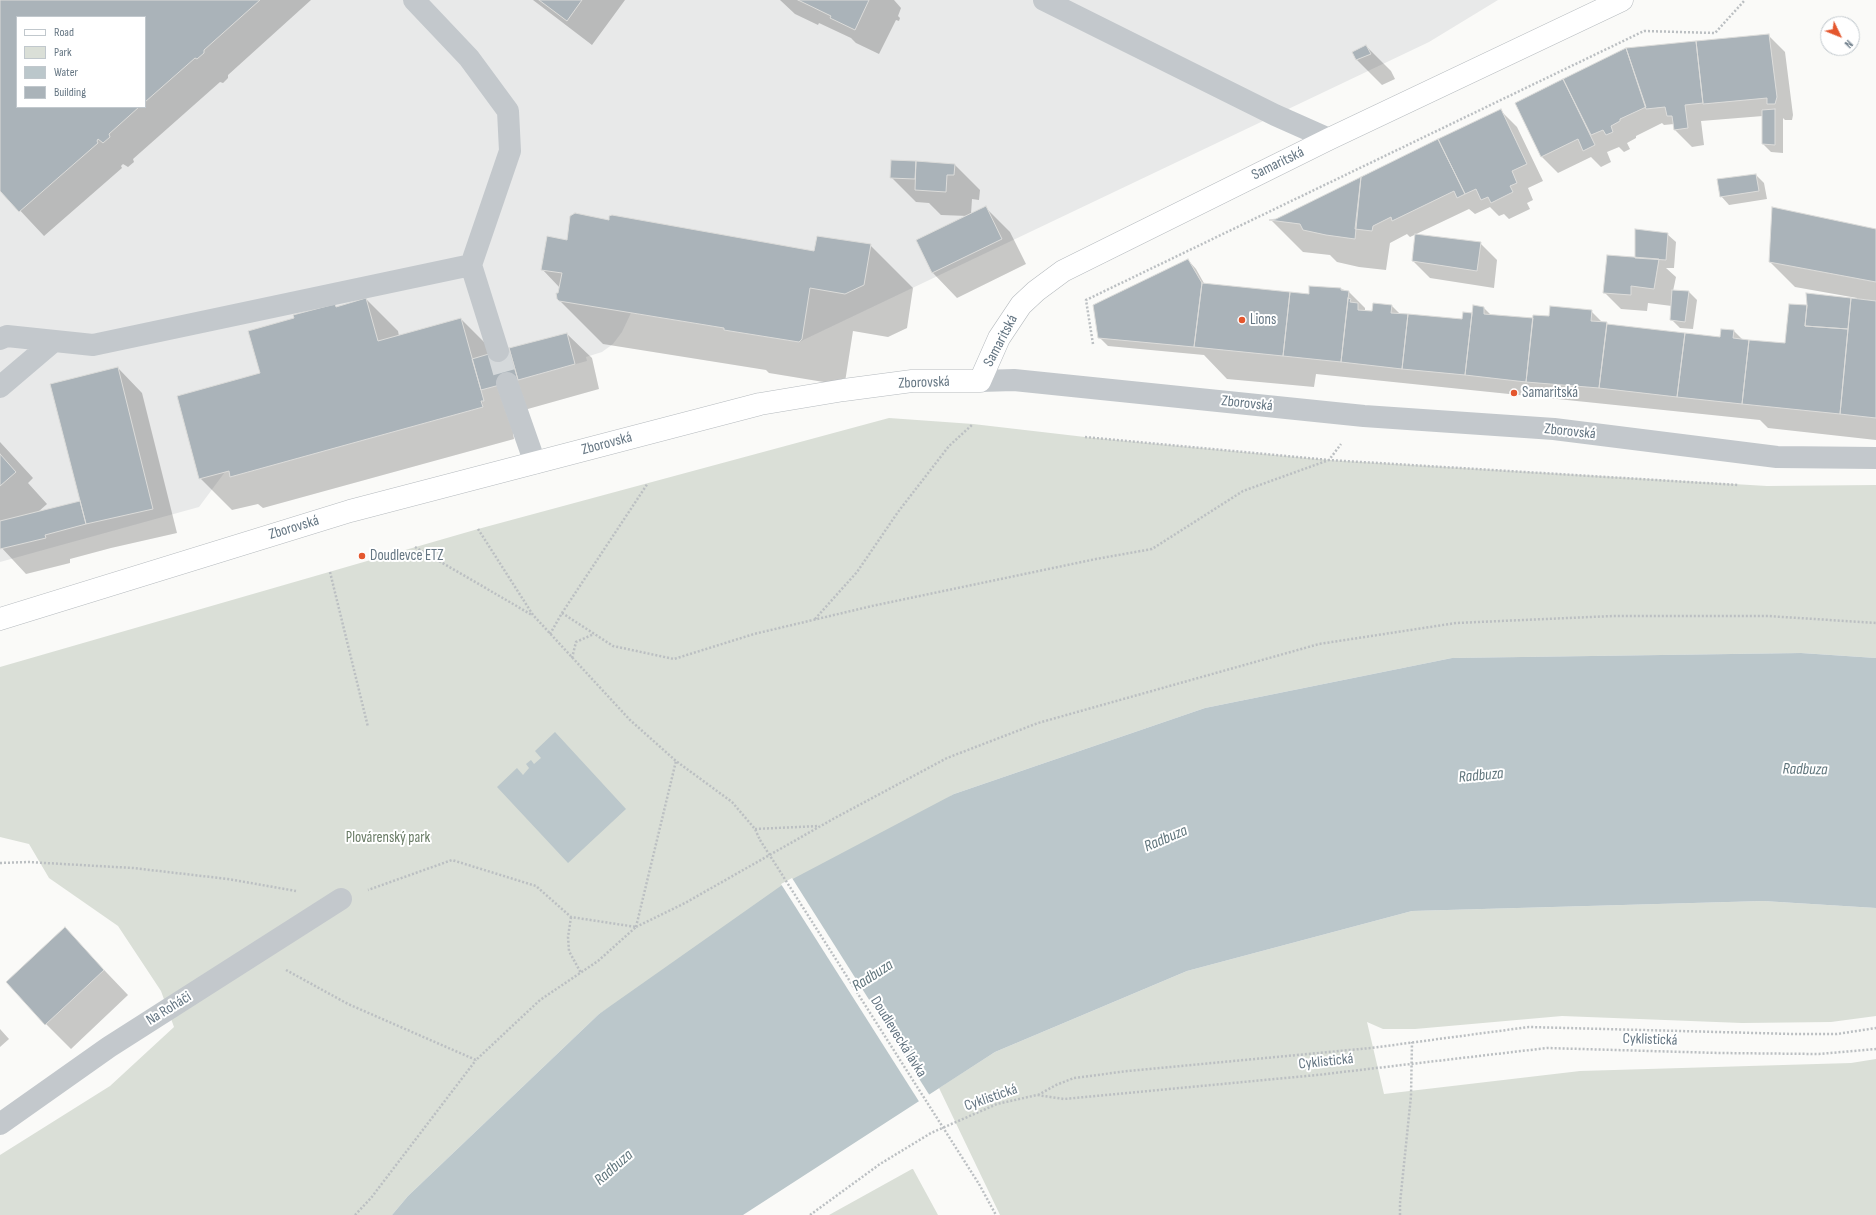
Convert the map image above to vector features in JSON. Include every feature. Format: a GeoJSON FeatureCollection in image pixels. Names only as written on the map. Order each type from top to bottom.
{"type":"FeatureCollection","features":[{"type":"Feature","properties":{"kind":"main road","name":"Samaritská"},"geometry":{"type":"LineString","coordinates":[[980,381],[999,338],[1021,305],[1036,291],[1063,271],[1329,139],[1622,0]]}},
{"type":"Feature","properties":{"kind":"main road","name":"Zborovská"},"geometry":{"type":"LineString","coordinates":[[0,619],[350,511],[760,404],[844,390],[912,381],[980,381]]}},
{"type":"Feature","properties":{"kind":"street"},"geometry":{"type":"LineString","coordinates":[[414,0],[469,58],[508,111],[510,151],[471,265],[498,351]]}},
{"type":"Feature","properties":{"kind":"street"},"geometry":{"type":"LineString","coordinates":[[1044,0],[1275,115],[1329,139]]}},
{"type":"Feature","properties":{"kind":"street"},"geometry":{"type":"LineString","coordinates":[[2,331],[54,341],[93,345],[471,265]]}},
{"type":"Feature","properties":{"kind":"street"},"geometry":{"type":"LineString","coordinates":[[0,387],[54,341]]}},
{"type":"Feature","properties":{"kind":"street","name":"Zborovská"},"geometry":{"type":"LineString","coordinates":[[980,381],[1014,380],[1364,416],[1554,429],[1777,457],[1876,458]]}},
{"type":"Feature","properties":{"kind":"street"},"geometry":{"type":"LineString","coordinates":[[507,384],[535,463]]}},
{"type":"Feature","properties":{"kind":"street","name":"Na Roháči"},"geometry":{"type":"LineString","coordinates":[[0,1124],[109,1047],[341,899]]}},
{"type":"Feature","properties":{"kind":"path"},"geometry":{"type":"LineString","coordinates":[[1093,344],[1086,300],[1644,31],[1715,33],[1745,0]]}},
{"type":"Feature","properties":{"kind":"path"},"geometry":{"type":"LineString","coordinates":[[562,613],[613,646],[674,659],[754,634],[814,620],[1080,562],[1152,549],[1243,491],[1329,460],[1364,416]]}},
{"type":"Feature","properties":{"kind":"path"},"geometry":{"type":"LineString","coordinates":[[814,620],[857,572],[898,512],[949,446],[973,424]]}},
{"type":"Feature","properties":{"kind":"path"},"geometry":{"type":"LineString","coordinates":[[1085,437],[1329,460],[1743,485]]}},
{"type":"Feature","properties":{"kind":"path"},"geometry":{"type":"LineString","coordinates":[[550,634],[562,613],[648,483]]}},
{"type":"Feature","properties":{"kind":"path"},"geometry":{"type":"LineString","coordinates":[[478,529],[533,615]]}},
{"type":"Feature","properties":{"kind":"path"},"geometry":{"type":"LineString","coordinates":[[415,547],[533,615]]}},
{"type":"Feature","properties":{"kind":"path"},"geometry":{"type":"LineString","coordinates":[[330,572],[368,726]]}},
{"type":"Feature","properties":{"kind":"path","name":"Doudlevecká lávka"},"geometry":{"type":"LineString","coordinates":[[533,615],[630,720],[676,761],[732,802],[755,829],[760,840],[979,1184],[996,1215]]}},
{"type":"Feature","properties":{"kind":"path"},"geometry":{"type":"LineString","coordinates":[[355,1215],[371,1198],[476,1060],[540,1000],[598,961],[636,927],[685,903],[820,826],[946,758],[1038,723],[1319,644],[1456,624],[1613,616],[1768,616],[1876,623]]}},
{"type":"Feature","properties":{"kind":"path"},"geometry":{"type":"LineString","coordinates":[[572,658],[576,642],[594,634]]}},
{"type":"Feature","properties":{"kind":"path"},"geometry":{"type":"LineString","coordinates":[[636,927],[676,761]]}},
{"type":"Feature","properties":{"kind":"path"},"geometry":{"type":"LineString","coordinates":[[755,829],[820,826]]}},
{"type":"Feature","properties":{"kind":"path"},"geometry":{"type":"LineString","coordinates":[[0,863],[28,862],[134,868],[228,879],[341,899],[452,860],[536,886],[571,917],[636,927]]}},
{"type":"Feature","properties":{"kind":"path"},"geometry":{"type":"LineString","coordinates":[[571,917],[568,937],[569,951],[581,973]]}},
{"type":"Feature","properties":{"kind":"path"},"geometry":{"type":"LineString","coordinates":[[257,953],[348,1004],[476,1060]]}},
{"type":"Feature","properties":{"kind":"path"},"geometry":{"type":"LineString","coordinates":[[1037,1095],[1074,1078],[1128,1071],[1412,1042],[1529,1027],[1793,1034],[1837,1034],[1876,1028]]}},
{"type":"Feature","properties":{"kind":"path"},"geometry":{"type":"LineString","coordinates":[[1400,1215],[1411,1096],[1412,1042]]}},
{"type":"Feature","properties":{"kind":"path","name":"Cyklistická"},"geometry":{"type":"LineString","coordinates":[[810,1215],[880,1164],[930,1133],[997,1104],[1037,1095],[1064,1099],[1317,1075],[1547,1048],[1718,1053],[1819,1054],[1876,1049]]}},
{"type":"Feature","properties":{"kind":"shaded area"},"geometry":{"type":"Polygon","coordinates":[[[0,0],[1498,0],[1429,42],[799,342],[631,313],[622,332],[613,344],[602,352],[586,357],[587,361],[481,390],[483,407],[230,477],[229,471],[225,472],[199,507],[0,562],[0,0]]]}},
{"type":"Feature","properties":{"kind":"green space","name":"Plovárenský park"},"geometry":{"type":"Polygon","coordinates":[[[889,418],[973,424],[1085,437],[1329,460],[1767,486],[1876,485],[1876,658],[1801,653],[1452,658],[1205,708],[954,794],[599,1014],[408,1196],[392,1215],[0,1215],[0,1155],[110,1086],[174,1027],[161,991],[118,926],[49,878],[29,844],[0,837],[0,667],[478,529],[889,418]]]}},
{"type":"Feature","properties":{"kind":"green space"},"geometry":{"type":"Polygon","coordinates":[[[1763,901],[1876,908],[1876,1016],[1831,1022],[1742,1023],[1562,1016],[1415,1029],[1383,1029],[1367,1022],[1384,1094],[1580,1071],[1851,1063],[1876,1059],[1876,1215],[1000,1215],[939,1088],[995,1052],[1187,971],[1412,911],[1763,901]]]}},
{"type":"Feature","properties":{"kind":"green space"},"geometry":{"type":"Polygon","coordinates":[[[912,1169],[938,1215],[829,1215],[912,1169]]]}},
{"type":"Feature","properties":{"kind":"water","name":"Radbuza"},"geometry":{"type":"Polygon","coordinates":[[[1801,653],[1876,658],[1876,908],[1763,901],[1412,911],[1187,971],[995,1052],[743,1215],[392,1215],[408,1196],[599,1014],[785,883],[954,794],[1205,708],[1452,658],[1801,653]]]}},
{"type":"Feature","properties":{"kind":"water"},"geometry":{"type":"Polygon","coordinates":[[[555,732],[626,809],[568,863],[497,787],[517,768],[523,775],[529,768],[526,764],[531,760],[534,764],[541,758],[535,751],[555,732]]]}},
{"type":"Feature","properties":{"kind":"pier"},"geometry":{"type":"Polygon","coordinates":[[[792,878],[930,1096],[920,1103],[781,884],[792,878]]]}},
{"type":"Feature","properties":{"kind":"building"},"geometry":{"type":"Polygon","coordinates":[[[0,0],[260,0],[204,50],[204,53],[197,59],[195,58],[146,101],[146,16],[16,16],[16,108],[138,108],[109,134],[110,137],[103,143],[98,139],[98,143],[19,212],[0,191],[0,0]]]}},
{"type":"Feature","properties":{"kind":"building"},"geometry":{"type":"Polygon","coordinates":[[[539,0],[582,0],[567,21],[539,0]]]}},
{"type":"Feature","properties":{"kind":"building"},"geometry":{"type":"Polygon","coordinates":[[[798,0],[869,0],[855,30],[830,18],[831,16],[798,0]]]}},
{"type":"Feature","properties":{"kind":"building"},"geometry":{"type":"Polygon","coordinates":[[[1769,34],[1777,97],[1775,104],[1767,104],[1767,98],[1703,104],[1696,41],[1769,34]]]}},
{"type":"Feature","properties":{"kind":"building"},"geometry":{"type":"Polygon","coordinates":[[[1696,41],[1703,103],[1685,105],[1688,128],[1674,130],[1672,116],[1667,116],[1665,107],[1646,109],[1626,48],[1696,41]]]}},
{"type":"Feature","properties":{"kind":"building"},"geometry":{"type":"Polygon","coordinates":[[[1366,45],[1371,54],[1356,60],[1352,52],[1366,45]]]}},
{"type":"Feature","properties":{"kind":"building"},"geometry":{"type":"Polygon","coordinates":[[[1626,48],[1646,107],[1620,119],[1620,121],[1611,126],[1613,132],[1606,135],[1603,130],[1591,135],[1563,79],[1626,48]]]}},
{"type":"Feature","properties":{"kind":"building"},"geometry":{"type":"Polygon","coordinates":[[[1563,79],[1595,145],[1583,151],[1578,139],[1541,157],[1515,103],[1563,79]]]}},
{"type":"Feature","properties":{"kind":"building"},"geometry":{"type":"Polygon","coordinates":[[[1501,109],[1527,164],[1512,171],[1517,183],[1510,186],[1513,192],[1491,203],[1488,197],[1481,200],[1476,189],[1465,194],[1438,139],[1501,109]]]}},
{"type":"Feature","properties":{"kind":"building"},"geometry":{"type":"Polygon","coordinates":[[[1775,109],[1775,145],[1762,144],[1762,110],[1775,109]]]}},
{"type":"Feature","properties":{"kind":"building"},"geometry":{"type":"Polygon","coordinates":[[[1438,139],[1465,194],[1457,198],[1454,191],[1392,221],[1391,217],[1373,226],[1372,231],[1355,229],[1361,177],[1438,139]]]}},
{"type":"Feature","properties":{"kind":"building"},"geometry":{"type":"Polygon","coordinates":[[[891,160],[916,161],[915,179],[890,178],[891,160]]]}},
{"type":"Feature","properties":{"kind":"building"},"geometry":{"type":"Polygon","coordinates":[[[916,161],[955,164],[954,175],[947,175],[946,192],[915,190],[916,161]]]}},
{"type":"Feature","properties":{"kind":"building"},"geometry":{"type":"Polygon","coordinates":[[[1756,174],[1759,191],[1720,197],[1717,179],[1756,174]]]}},
{"type":"Feature","properties":{"kind":"building"},"geometry":{"type":"Polygon","coordinates":[[[1361,177],[1355,239],[1303,230],[1300,224],[1269,220],[1276,219],[1361,177]]]}},
{"type":"Feature","properties":{"kind":"building"},"geometry":{"type":"Polygon","coordinates":[[[986,206],[1002,239],[932,273],[916,240],[986,206]]]}},
{"type":"Feature","properties":{"kind":"building"},"geometry":{"type":"Polygon","coordinates":[[[1772,207],[1876,229],[1876,282],[1769,262],[1772,207]]]}},
{"type":"Feature","properties":{"kind":"building"},"geometry":{"type":"Polygon","coordinates":[[[575,213],[609,220],[609,216],[612,215],[814,251],[817,236],[871,244],[864,285],[845,294],[810,288],[802,339],[799,342],[559,301],[556,293],[558,293],[562,273],[541,270],[547,236],[567,240],[570,216],[575,213]]]}},
{"type":"Feature","properties":{"kind":"building"},"geometry":{"type":"Polygon","coordinates":[[[1635,229],[1668,233],[1666,260],[1635,258],[1635,229]]]}},
{"type":"Feature","properties":{"kind":"building"},"geometry":{"type":"Polygon","coordinates":[[[1415,234],[1481,242],[1477,271],[1412,261],[1415,234]]]}},
{"type":"Feature","properties":{"kind":"building"},"geometry":{"type":"Polygon","coordinates":[[[1607,255],[1659,259],[1654,289],[1631,286],[1631,295],[1603,293],[1607,255]]]}},
{"type":"Feature","properties":{"kind":"building"},"geometry":{"type":"Polygon","coordinates":[[[1188,259],[1202,283],[1194,347],[1098,338],[1093,305],[1188,259]]]}},
{"type":"Feature","properties":{"kind":"building","name":"Lions"},"geometry":{"type":"Polygon","coordinates":[[[1202,283],[1290,292],[1283,356],[1194,347],[1202,283]]]}},
{"type":"Feature","properties":{"kind":"building"},"geometry":{"type":"Polygon","coordinates":[[[1309,286],[1341,288],[1341,290],[1349,291],[1341,362],[1283,356],[1290,292],[1309,294],[1309,286]]]}},
{"type":"Feature","properties":{"kind":"building"},"geometry":{"type":"Polygon","coordinates":[[[1672,290],[1689,291],[1685,322],[1670,320],[1672,290]]]}},
{"type":"Feature","properties":{"kind":"building"},"geometry":{"type":"Polygon","coordinates":[[[1806,293],[1851,298],[1848,329],[1805,326],[1807,305],[1806,293]]]}},
{"type":"Feature","properties":{"kind":"building"},"geometry":{"type":"Polygon","coordinates":[[[366,298],[378,341],[461,318],[484,401],[481,401],[483,407],[230,477],[229,471],[199,479],[177,396],[260,373],[248,331],[294,318],[293,315],[335,304],[336,307],[366,298]]]}},
{"type":"Feature","properties":{"kind":"building"},"geometry":{"type":"Polygon","coordinates":[[[1348,298],[1351,299],[1350,302],[1358,303],[1358,310],[1372,311],[1373,303],[1392,305],[1391,313],[1408,314],[1402,369],[1341,362],[1348,298]]]}},
{"type":"Feature","properties":{"kind":"building"},"geometry":{"type":"Polygon","coordinates":[[[1851,298],[1876,301],[1876,418],[1840,414],[1851,298]]]}},
{"type":"Feature","properties":{"kind":"building"},"geometry":{"type":"Polygon","coordinates":[[[1789,304],[1807,305],[1805,326],[1848,329],[1840,414],[1742,404],[1749,340],[1785,343],[1789,304]]]}},
{"type":"Feature","properties":{"kind":"building"},"geometry":{"type":"Polygon","coordinates":[[[1473,305],[1484,307],[1484,314],[1533,318],[1526,382],[1465,375],[1473,305]]]}},
{"type":"Feature","properties":{"kind":"building"},"geometry":{"type":"Polygon","coordinates":[[[1550,306],[1592,310],[1591,321],[1607,322],[1599,388],[1526,382],[1533,315],[1549,316],[1550,306]]]}},
{"type":"Feature","properties":{"kind":"building"},"geometry":{"type":"Polygon","coordinates":[[[1463,312],[1472,313],[1465,375],[1402,369],[1408,314],[1462,319],[1463,312]]]}},
{"type":"Feature","properties":{"kind":"building"},"geometry":{"type":"Polygon","coordinates":[[[1607,324],[1685,333],[1677,397],[1599,388],[1607,324]]]}},
{"type":"Feature","properties":{"kind":"building"},"geometry":{"type":"Polygon","coordinates":[[[1721,329],[1734,330],[1733,338],[1749,340],[1742,404],[1677,397],[1685,333],[1720,337],[1721,329]]]}},
{"type":"Feature","properties":{"kind":"building"},"geometry":{"type":"Polygon","coordinates":[[[567,333],[575,364],[518,380],[509,348],[567,333]]]}},
{"type":"Feature","properties":{"kind":"building"},"geometry":{"type":"Polygon","coordinates":[[[509,348],[518,380],[481,390],[472,359],[509,348]]]}},
{"type":"Feature","properties":{"kind":"building"},"geometry":{"type":"Polygon","coordinates":[[[118,367],[153,509],[86,524],[50,384],[118,367]]]}},
{"type":"Feature","properties":{"kind":"building"},"geometry":{"type":"Polygon","coordinates":[[[0,454],[16,472],[0,486],[0,454]]]}},
{"type":"Feature","properties":{"kind":"building"},"geometry":{"type":"Polygon","coordinates":[[[80,501],[86,524],[45,535],[46,538],[0,549],[0,521],[80,501]]]}},
{"type":"Feature","properties":{"kind":"building"},"geometry":{"type":"Polygon","coordinates":[[[65,927],[104,970],[45,1025],[6,982],[65,927]]]}},
{"type":"Feature","properties":{"kind":"tunnel"},"geometry":{"type":"LineString","coordinates":[[498,351],[507,383]]}},
{"type":"Feature","properties":{"kind":"place","name":"Lions"},"geometry":{"type":"Point","coordinates":[1242,320]}},
{"type":"Feature","properties":{"kind":"place","name":"Samaritská"},"geometry":{"type":"Point","coordinates":[1514,393]}},
{"type":"Feature","properties":{"kind":"place","name":"Doudlevce ETZ"},"geometry":{"type":"Point","coordinates":[362,556]}}]}
